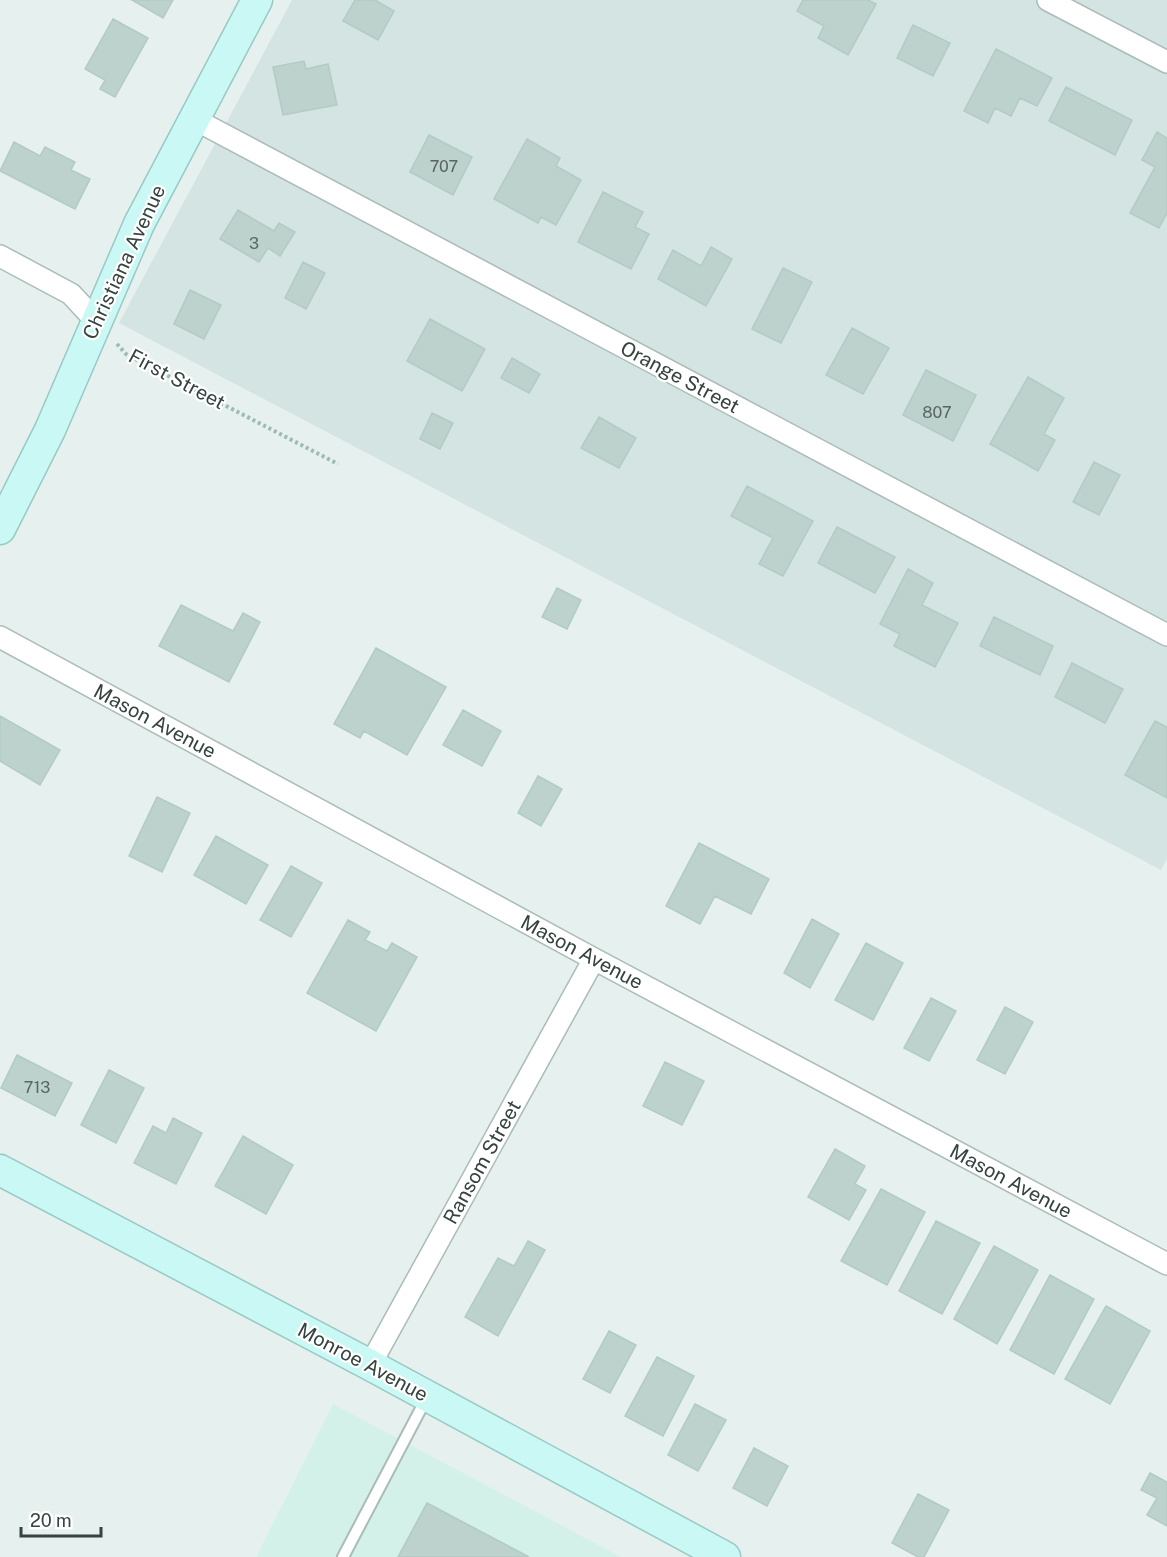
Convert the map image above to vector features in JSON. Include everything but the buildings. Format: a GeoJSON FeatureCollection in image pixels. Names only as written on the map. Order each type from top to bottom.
{"type":"FeatureCollection","features":[{"type":"Feature","properties":{"kind":"street","name":"Christiana Avenue"},"geometry":{"type":"LineString","coordinates":[[0,529],[50,430],[139,224],[257,0]]}},
{"type":"Feature","properties":{"kind":"street"},"geometry":{"type":"LineString","coordinates":[[1048,0],[1167,62]]}},
{"type":"Feature","properties":{"kind":"street","name":"Orange Street"},"geometry":{"type":"LineString","coordinates":[[194,119],[1167,635]]}},
{"type":"Feature","properties":{"kind":"street"},"geometry":{"type":"LineString","coordinates":[[0,256],[71,294],[96,321]]}},
{"type":"Feature","properties":{"kind":"street","name":"Mason Avenue"},"geometry":{"type":"LineString","coordinates":[[0,637],[594,959],[1167,1264]]}},
{"type":"Feature","properties":{"kind":"street","name":"Ransom Street"},"geometry":{"type":"LineString","coordinates":[[370,1365],[594,959]]}},
{"type":"Feature","properties":{"kind":"street","name":"Monroe Avenue"},"geometry":{"type":"LineString","coordinates":[[0,1170],[428,1396],[724,1557]]}},
{"type":"Feature","properties":{"kind":"lane"},"geometry":{"type":"LineString","coordinates":[[343,1557],[428,1396]]}},
{"type":"Feature","properties":{"kind":"path","name":"First Street"},"geometry":{"type":"LineString","coordinates":[[96,321],[126,354],[338,464]]}},
{"type":"Feature","properties":{"kind":"shaded area"},"geometry":{"type":"Polygon","coordinates":[[[292,0],[1167,0],[1167,859],[1161,870],[119,323],[292,0]]]}},
{"type":"Feature","properties":{"kind":"shaded area"},"geometry":{"type":"Polygon","coordinates":[[[333,1404],[621,1557],[256,1557],[333,1404]]]}}]}
